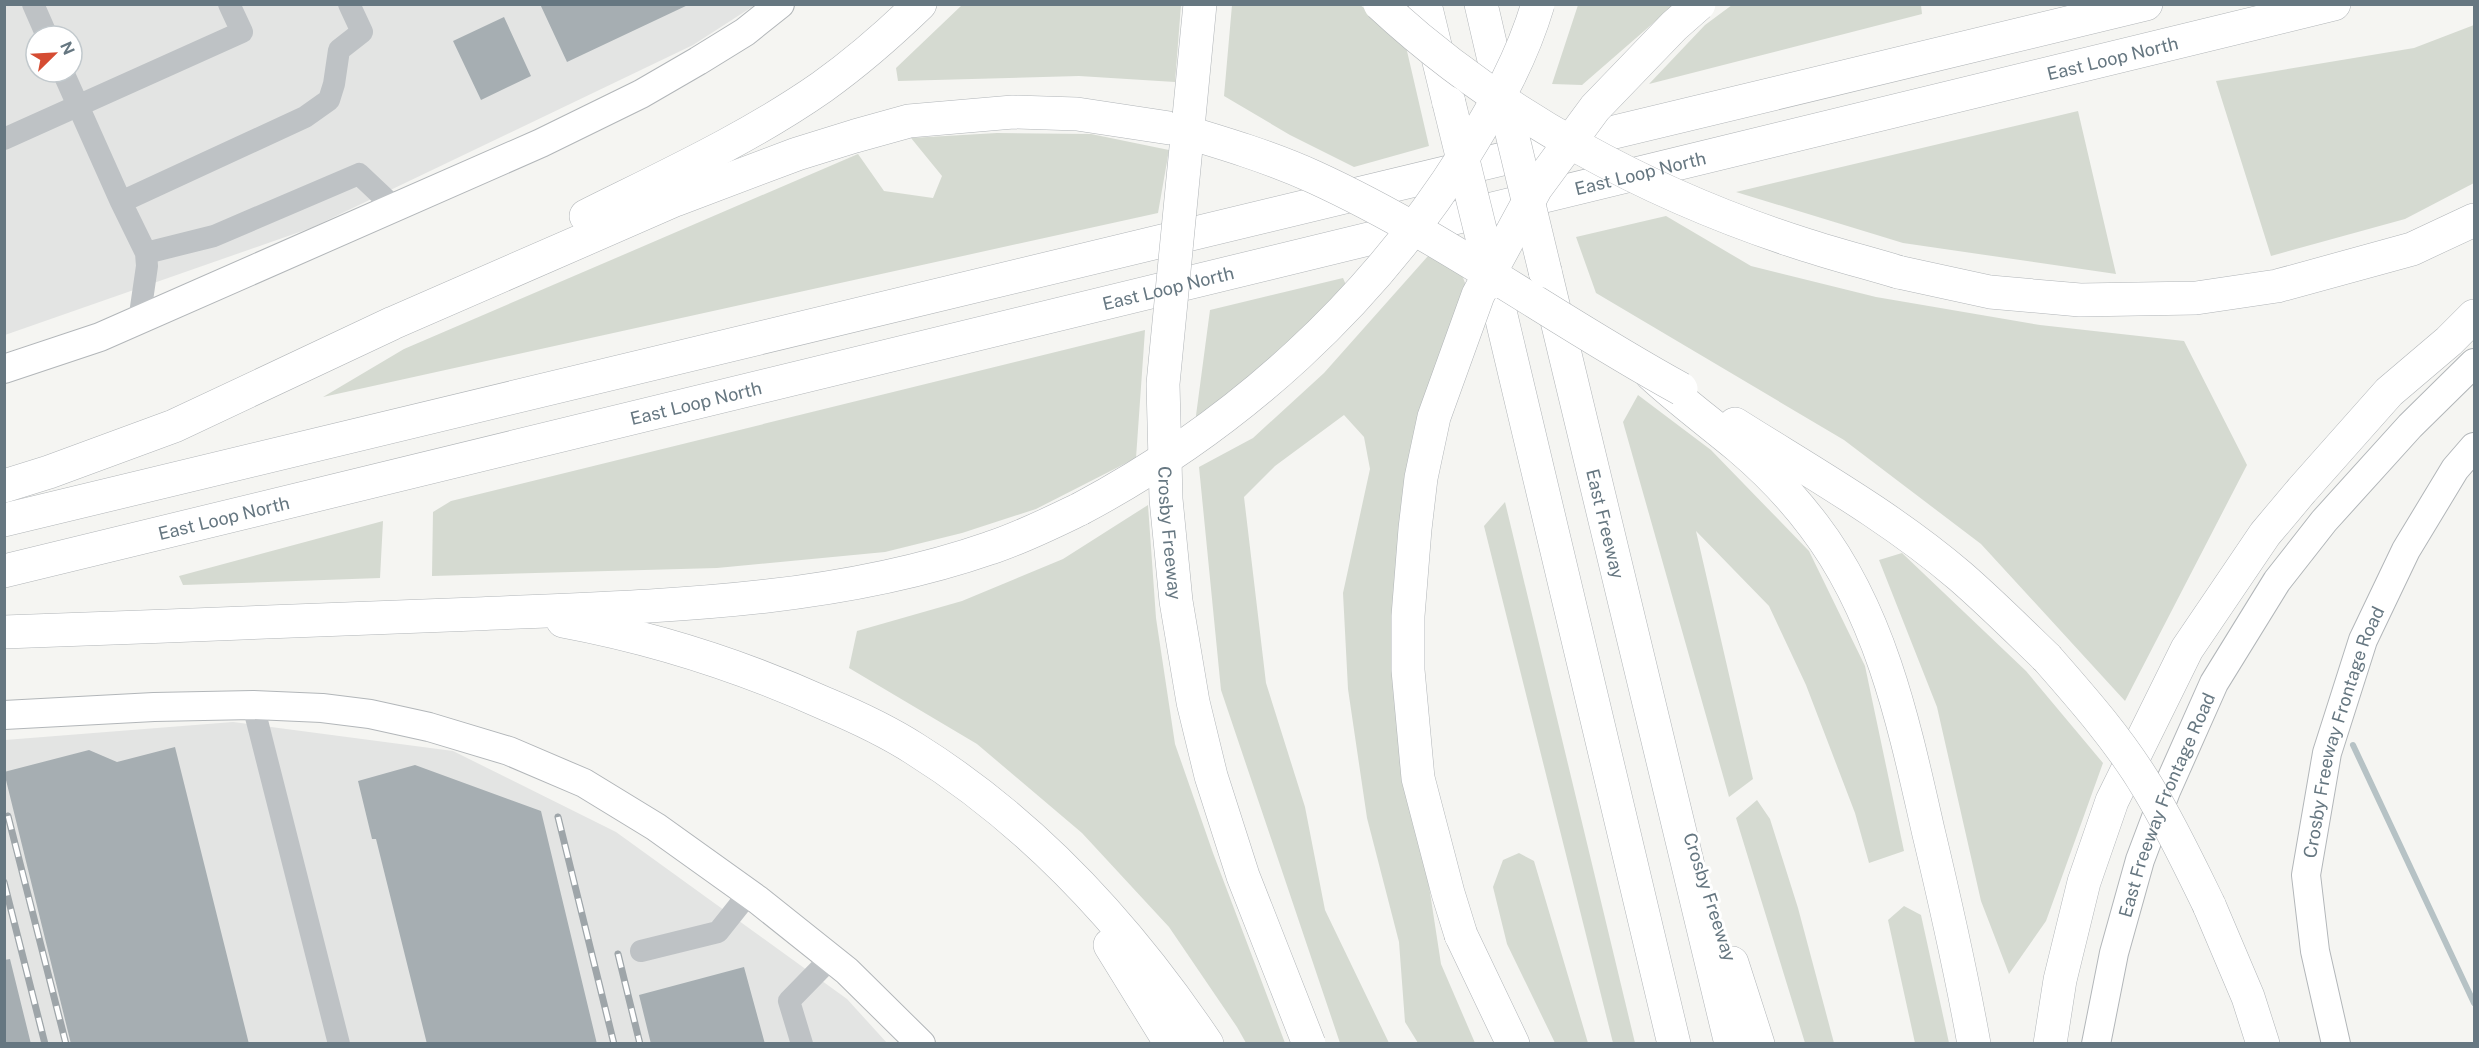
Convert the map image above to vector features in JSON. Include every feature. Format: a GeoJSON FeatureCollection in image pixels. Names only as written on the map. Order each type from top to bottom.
{"type":"FeatureCollection","features":[{"type":"Feature","properties":{"kind":"highway"},"geometry":{"type":"LineString","coordinates":[[393,323],[413,303],[660,179],[760,125],[821,87],[871,50],[920,4]]}},
{"type":"Feature","properties":{"kind":"highway","name":"Crosby Freeway"},"geometry":{"type":"LineString","coordinates":[[1200,4],[1163,384],[1166,498],[1175,589],[1193,702],[1211,776],[1243,876],[1309,1044]]}},
{"type":"Feature","properties":{"kind":"highway"},"geometry":{"type":"LineString","coordinates":[[1380,4],[1425,44],[1483,88],[1538,124],[1580,148],[1667,191],[1805,245],[1898,272],[1990,292],[2080,300],[2196,298],[2277,286],[2401,252],[2475,220]]}},
{"type":"Feature","properties":{"kind":"highway"},"geometry":{"type":"LineString","coordinates":[[1425,4],[1674,1044]]}},
{"type":"Feature","properties":{"kind":"highway","name":"East Freeway"},"geometry":{"type":"LineString","coordinates":[[1481,4],[1731,1044]]}},
{"type":"Feature","properties":{"kind":"highway"},"geometry":{"type":"LineString","coordinates":[[4,632],[514,612],[782,594],[848,585],[924,568],[990,548],[1080,509],[1141,476],[1227,417],[1292,362],[1357,296],[1418,223],[1463,158],[1518,62],[1538,4]]}},
{"type":"Feature","properties":{"kind":"highway"},"geometry":{"type":"LineString","coordinates":[[1513,1044],[1461,935],[1442,873],[1418,778],[1408,670],[1409,607],[1421,478],[1434,417],[1478,295],[1536,188],[1595,108],[1674,26],[1699,4]]}},
{"type":"Feature","properties":{"kind":"highway"},"geometry":{"type":"LineString","coordinates":[[4,520],[2146,4]]}},
{"type":"Feature","properties":{"kind":"highway","name":"East Loop North"},"geometry":{"type":"LineString","coordinates":[[4,571],[2334,4]]}},
{"type":"Feature","properties":{"kind":"highway"},"geometry":{"type":"LineString","coordinates":[[4,486],[174,426],[393,323],[696,192],[797,154],[909,121],[1012,112],[1066,114],[1176,129],[1235,146],[1324,182],[1383,212],[1515,289],[1646,370],[1678,393],[1869,508],[1959,575],[2047,658],[2084,700],[2147,786],[2173,831],[2209,905],[2248,997],[2263,1044]]}},
{"type":"Feature","properties":{"kind":"highway"},"geometry":{"type":"LineString","coordinates":[[2050,1044],[2060,980],[2084,882],[2112,801],[2187,649],[2265,534],[2302,490],[2389,392],[2449,341],[2475,315]]}},
{"type":"Feature","properties":{"kind":"highway"},"geometry":{"type":"LineString","coordinates":[[1678,393],[1741,448],[1785,493],[1814,526],[1855,591],[1876,641],[1901,713],[1962,975],[1974,1044]]}},
{"type":"Feature","properties":{"kind":"highway"},"geometry":{"type":"LineString","coordinates":[[514,612],[666,644],[776,681],[868,722],[915,749],[965,784],[1025,832],[1087,890],[1160,978],[1207,1044]]}},
{"type":"Feature","properties":{"kind":"highway","name":"Crosby Freeway"},"geometry":{"type":"LineString","coordinates":[[1662,750],[1758,1044]]}},
{"type":"Feature","properties":{"kind":"highway"},"geometry":{"type":"LineString","coordinates":[[965,784],[1028,844],[1085,911],[1138,989],[1171,1044]]}},
{"type":"Feature","properties":{"kind":"main road"},"geometry":{"type":"LineString","coordinates":[[4,369],[100,337],[139,321],[542,142],[641,94],[745,32],[772,7]]}},
{"type":"Feature","properties":{"kind":"main road","name":"East Freeway Frontage Road"},"geometry":{"type":"LineString","coordinates":[[2096,1044],[2123,922],[2140,860],[2166,791],[2214,683],[2277,581],[2324,521],[2369,470],[2475,363]]}},
{"type":"Feature","properties":{"kind":"main road","name":"Crosby Freeway Frontage Road"},"geometry":{"type":"LineString","coordinates":[[2336,1044],[2315,951],[2306,875],[2327,753],[2363,640],[2406,550],[2455,469],[2472,454]]}},
{"type":"Feature","properties":{"kind":"main road"},"geometry":{"type":"LineString","coordinates":[[4,715],[142,707],[253,705],[322,708],[370,714],[429,727],[509,752],[584,783],[656,826],[754,897],[847,971],[921,1044]]}},
{"type":"Feature","properties":{"kind":"lane"},"geometry":{"type":"LineString","coordinates":[[33,4],[42,24]]}},
{"type":"Feature","properties":{"kind":"lane"},"geometry":{"type":"LineString","coordinates":[[4,139],[242,32],[229,4]]}},
{"type":"Feature","properties":{"kind":"lane"},"geometry":{"type":"LineString","coordinates":[[121,202],[305,117],[329,100],[339,50],[362,32],[349,4]]}},
{"type":"Feature","properties":{"kind":"lane"},"geometry":{"type":"LineString","coordinates":[[68,84],[146,253],[147,266],[139,321]]}},
{"type":"Feature","properties":{"kind":"lane"},"geometry":{"type":"LineString","coordinates":[[146,253],[214,236],[359,174],[395,208]]}},
{"type":"Feature","properties":{"kind":"lane"},"geometry":{"type":"LineString","coordinates":[[253,705],[339,1044]]}},
{"type":"Feature","properties":{"kind":"lane"},"geometry":{"type":"LineString","coordinates":[[642,951],[718,932],[754,897]]}},
{"type":"Feature","properties":{"kind":"lane"},"geometry":{"type":"LineString","coordinates":[[802,1044],[789,1001],[831,958]]}},
{"type":"Feature","properties":{"kind":"shaded area"},"geometry":{"type":"Polygon","coordinates":[[[4,5],[755,5],[693,45],[311,228],[5,335],[4,5]]]}},
{"type":"Feature","properties":{"kind":"shaded area"},"geometry":{"type":"Polygon","coordinates":[[[962,5],[1181,5],[1175,82],[1079,76],[898,81],[896,68],[962,5]]]}},
{"type":"Feature","properties":{"kind":"shaded area"},"geometry":{"type":"Polygon","coordinates":[[[1232,5],[1360,5],[1404,38],[1429,146],[1354,167],[1290,135],[1224,96],[1232,5]]]}},
{"type":"Feature","properties":{"kind":"shaded area"},"geometry":{"type":"Polygon","coordinates":[[[1578,5],[1674,5],[1582,85],[1552,84],[1578,5]]]}},
{"type":"Feature","properties":{"kind":"shaded area"},"geometry":{"type":"Polygon","coordinates":[[[1732,5],[1921,5],[1922,14],[1649,84],[1705,25],[1732,5]]]}},
{"type":"Feature","properties":{"kind":"shaded area"},"geometry":{"type":"Polygon","coordinates":[[[2474,25],[2474,183],[2405,219],[2271,256],[2216,81],[2414,48],[2474,25]]]}},
{"type":"Feature","properties":{"kind":"shaded area"},"geometry":{"type":"Polygon","coordinates":[[[2078,111],[2116,274],[1903,243],[1736,192],[2078,111]]]}},
{"type":"Feature","properties":{"kind":"shaded area"},"geometry":{"type":"Polygon","coordinates":[[[997,133],[1091,134],[1169,150],[1158,213],[323,397],[404,349],[858,154],[884,191],[933,198],[942,176],[911,138],[997,133]]]}},
{"type":"Feature","properties":{"kind":"shaded area"},"geometry":{"type":"Polygon","coordinates":[[[1666,216],[1751,266],[1876,297],[2040,325],[2184,341],[2247,465],[2125,701],[1981,544],[1844,440],[1596,293],[1576,237],[1666,216]]]}},
{"type":"Feature","properties":{"kind":"shaded area"},"geometry":{"type":"Polygon","coordinates":[[[1428,256],[1462,275],[1468,291],[1400,566],[1395,706],[1427,873],[1441,964],[1475,1043],[1418,1043],[1405,1022],[1399,942],[1367,818],[1348,689],[1343,593],[1370,469],[1364,437],[1344,415],[1275,466],[1244,497],[1266,683],[1305,807],[1325,910],[1389,1043],[1340,1043],[1221,690],[1199,467],[1253,438],[1324,373],[1428,256]]]}},
{"type":"Feature","properties":{"kind":"shaded area"},"geometry":{"type":"Polygon","coordinates":[[[1343,278],[1346,285],[1257,379],[1195,423],[1210,310],[1343,278]]]}},
{"type":"Feature","properties":{"kind":"shaded area"},"geometry":{"type":"Polygon","coordinates":[[[1145,330],[1136,458],[1036,509],[962,533],[885,552],[717,568],[432,576],[433,512],[451,501],[1145,330]]]}},
{"type":"Feature","properties":{"kind":"shaded area"},"geometry":{"type":"Polygon","coordinates":[[[1638,395],[1711,450],[1809,551],[1865,666],[1904,851],[1869,863],[1855,813],[1806,685],[1769,606],[1696,531],[1753,779],[1729,797],[1623,422],[1638,395]]]}},
{"type":"Feature","properties":{"kind":"shaded area"},"geometry":{"type":"Polygon","coordinates":[[[1505,502],[1635,1043],[1613,1043],[1484,526],[1505,502]]]}},
{"type":"Feature","properties":{"kind":"shaded area"},"geometry":{"type":"Polygon","coordinates":[[[1148,505],[1156,618],[1175,744],[1213,853],[1285,1043],[1246,1043],[1169,927],[1082,833],[977,744],[849,668],[857,631],[962,601],[1063,559],[1148,505]]]}},
{"type":"Feature","properties":{"kind":"shaded area"},"geometry":{"type":"Polygon","coordinates":[[[383,521],[380,578],[183,585],[179,576],[383,521]]]}},
{"type":"Feature","properties":{"kind":"shaded area"},"geometry":{"type":"Polygon","coordinates":[[[1902,553],[2026,671],[2103,763],[2046,921],[2009,974],[1981,901],[1937,707],[1879,560],[1902,553]]]}},
{"type":"Feature","properties":{"kind":"shaded area"},"geometry":{"type":"Polygon","coordinates":[[[233,722],[453,751],[616,832],[847,999],[887,1043],[5,1044],[5,740],[233,722]]]}},
{"type":"Feature","properties":{"kind":"shaded area"},"geometry":{"type":"Polygon","coordinates":[[[1757,800],[1770,819],[1798,908],[1834,1043],[1805,1043],[1736,818],[1757,800]]]}},
{"type":"Feature","properties":{"kind":"shaded area"},"geometry":{"type":"Polygon","coordinates":[[[1519,853],[1534,861],[1588,1043],[1555,1043],[1507,944],[1493,887],[1503,860],[1519,853]]]}},
{"type":"Feature","properties":{"kind":"shaded area"},"geometry":{"type":"Polygon","coordinates":[[[1904,906],[1921,915],[1949,1043],[1915,1043],[1888,920],[1904,906]]]}},
{"type":"Feature","properties":{"kind":"building"},"geometry":{"type":"Polygon","coordinates":[[[540,4],[690,4],[567,62],[540,4]]]}},
{"type":"Feature","properties":{"kind":"building"},"geometry":{"type":"Polygon","coordinates":[[[504,17],[531,76],[481,100],[453,41],[504,17]]]}},
{"type":"Feature","properties":{"kind":"building"},"geometry":{"type":"Polygon","coordinates":[[[175,747],[249,1044],[71,1044],[4,772],[89,750],[117,762],[175,747]]]}},
{"type":"Feature","properties":{"kind":"building"},"geometry":{"type":"Polygon","coordinates":[[[415,765],[541,811],[597,1044],[427,1044],[376,839],[372,839],[358,781],[415,765]]]}},
{"type":"Feature","properties":{"kind":"building"},"geometry":{"type":"Polygon","coordinates":[[[10,959],[31,1044],[4,1044],[4,960],[10,959]]]}},
{"type":"Feature","properties":{"kind":"building"},"geometry":{"type":"Polygon","coordinates":[[[744,967],[765,1044],[651,1044],[639,995],[744,967]]]}},
{"type":"Feature","properties":{"kind":"waterway"},"geometry":{"type":"LineString","coordinates":[[2353,745],[2474,1003]]}},
{"type":"Feature","properties":{"kind":"railway"},"geometry":{"type":"LineString","coordinates":[[8,816],[66,1044]]}},
{"type":"Feature","properties":{"kind":"railway"},"geometry":{"type":"LineString","coordinates":[[558,817],[614,1044]]}},
{"type":"Feature","properties":{"kind":"railway"},"geometry":{"type":"LineString","coordinates":[[4,882],[45,1044]]}},
{"type":"Feature","properties":{"kind":"railway"},"geometry":{"type":"LineString","coordinates":[[618,954],[640,1044]]}}]}
